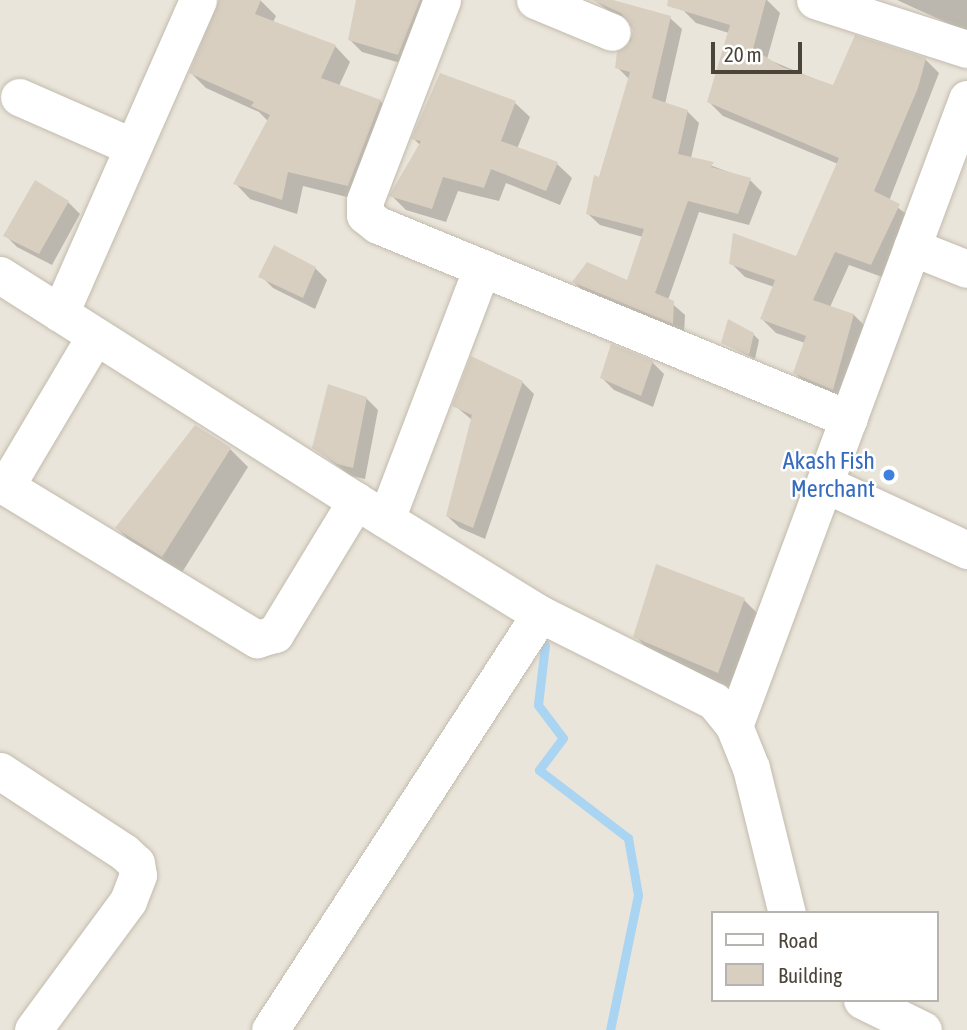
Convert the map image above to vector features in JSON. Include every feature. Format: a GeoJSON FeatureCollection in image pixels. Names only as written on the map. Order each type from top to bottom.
{"type":"FeatureCollection","features":[{"type":"Feature","properties":{"kind":"street"},"geometry":{"type":"LineString","coordinates":[[60,313],[198,0]]}},
{"type":"Feature","properties":{"kind":"street"},"geometry":{"type":"LineString","coordinates":[[442,0],[365,201],[365,215],[378,225],[849,419]]}},
{"type":"Feature","properties":{"kind":"street"},"geometry":{"type":"LineString","coordinates":[[535,0],[612,32]]}},
{"type":"Feature","properties":{"kind":"street"},"geometry":{"type":"LineString","coordinates":[[815,0],[967,49]]}},
{"type":"Feature","properties":{"kind":"street"},"geometry":{"type":"LineString","coordinates":[[19,97],[133,147]]}},
{"type":"Feature","properties":{"kind":"street"},"geometry":{"type":"LineString","coordinates":[[734,726],[967,99]]}},
{"type":"Feature","properties":{"kind":"street"},"geometry":{"type":"LineString","coordinates":[[912,247],[967,269]]}},
{"type":"Feature","properties":{"kind":"street"},"geometry":{"type":"LineString","coordinates":[[95,335],[3,485],[257,639],[275,634],[371,510],[482,268]]}},
{"type":"Feature","properties":{"kind":"street"},"geometry":{"type":"LineString","coordinates":[[0,275],[540,614],[714,701],[734,726],[751,768],[787,911]]}},
{"type":"Feature","properties":{"kind":"street"},"geometry":{"type":"LineString","coordinates":[[825,484],[967,550]]}},
{"type":"Feature","properties":{"kind":"street"},"geometry":{"type":"LineString","coordinates":[[270,1030],[540,614]]}},
{"type":"Feature","properties":{"kind":"street"},"geometry":{"type":"LineString","coordinates":[[0,771],[124,852],[136,863],[138,875],[128,901],[33,1030]]}},
{"type":"Feature","properties":{"kind":"street"},"geometry":{"type":"LineString","coordinates":[[866,1002],[923,1030]]}},
{"type":"Feature","properties":{"kind":"shaded area"},"geometry":{"type":"Polygon","coordinates":[[[0,0],[967,0],[967,1030],[0,1030],[0,0]]]}},
{"type":"Feature","properties":{"kind":"building"},"geometry":{"type":"Polygon","coordinates":[[[219,0],[261,0],[255,14],[336,45],[321,78],[381,100],[348,186],[288,172],[282,200],[233,184],[270,115],[251,106],[254,102],[189,73],[219,0]]]}},
{"type":"Feature","properties":{"kind":"building"},"geometry":{"type":"Polygon","coordinates":[[[356,0],[420,0],[398,55],[348,40],[356,0]]]}},
{"type":"Feature","properties":{"kind":"building"},"geometry":{"type":"Polygon","coordinates":[[[592,0],[613,0],[671,16],[652,98],[688,110],[678,154],[714,162],[711,167],[751,178],[738,214],[688,201],[655,293],[674,301],[673,324],[572,282],[587,262],[627,280],[644,229],[586,214],[594,175],[599,177],[630,72],[615,68],[617,52],[631,41],[633,30],[621,13],[592,0]]]}},
{"type":"Feature","properties":{"kind":"building"},"geometry":{"type":"Polygon","coordinates":[[[668,0],[766,0],[753,49],[782,67],[833,85],[855,35],[926,58],[918,88],[874,191],[900,204],[871,265],[835,252],[813,300],[854,314],[833,390],[793,373],[806,336],[760,319],[775,280],[729,264],[733,233],[796,256],[839,158],[707,102],[730,25],[667,6],[668,0]]]}},
{"type":"Feature","properties":{"kind":"building"},"geometry":{"type":"Polygon","coordinates":[[[440,73],[516,101],[501,141],[558,162],[546,191],[491,169],[484,188],[443,177],[432,209],[389,196],[421,141],[411,139],[440,73]]]}},
{"type":"Feature","properties":{"kind":"building"},"geometry":{"type":"Polygon","coordinates":[[[35,180],[69,201],[39,254],[3,236],[35,180]]]}},
{"type":"Feature","properties":{"kind":"building"},"geometry":{"type":"Polygon","coordinates":[[[274,245],[316,267],[303,298],[258,277],[274,245]]]}},
{"type":"Feature","properties":{"kind":"building"},"geometry":{"type":"Polygon","coordinates":[[[728,319],[754,333],[749,355],[721,343],[728,319]]]}},
{"type":"Feature","properties":{"kind":"building"},"geometry":{"type":"Polygon","coordinates":[[[611,344],[653,361],[641,396],[600,378],[611,344]]]}},
{"type":"Feature","properties":{"kind":"building"},"geometry":{"type":"Polygon","coordinates":[[[471,356],[523,381],[473,528],[446,516],[472,415],[452,406],[471,356]]]}},
{"type":"Feature","properties":{"kind":"building"},"geometry":{"type":"Polygon","coordinates":[[[328,384],[367,397],[353,468],[337,464],[312,448],[328,384]]]}},
{"type":"Feature","properties":{"kind":"building"},"geometry":{"type":"Polygon","coordinates":[[[195,425],[231,448],[162,557],[115,528],[195,425]]]}},
{"type":"Feature","properties":{"kind":"building"},"geometry":{"type":"Polygon","coordinates":[[[656,564],[745,598],[718,673],[633,637],[656,564]]]}},
{"type":"Feature","properties":{"kind":"waterway"},"geometry":{"type":"LineString","coordinates":[[545,645],[538,705],[563,738],[539,770],[628,838],[638,895],[610,1030]]}},
{"type":"Feature","properties":{"kind":"place","name":"Akash Fish Merchant"},"geometry":{"type":"Point","coordinates":[889,475]}}]}
